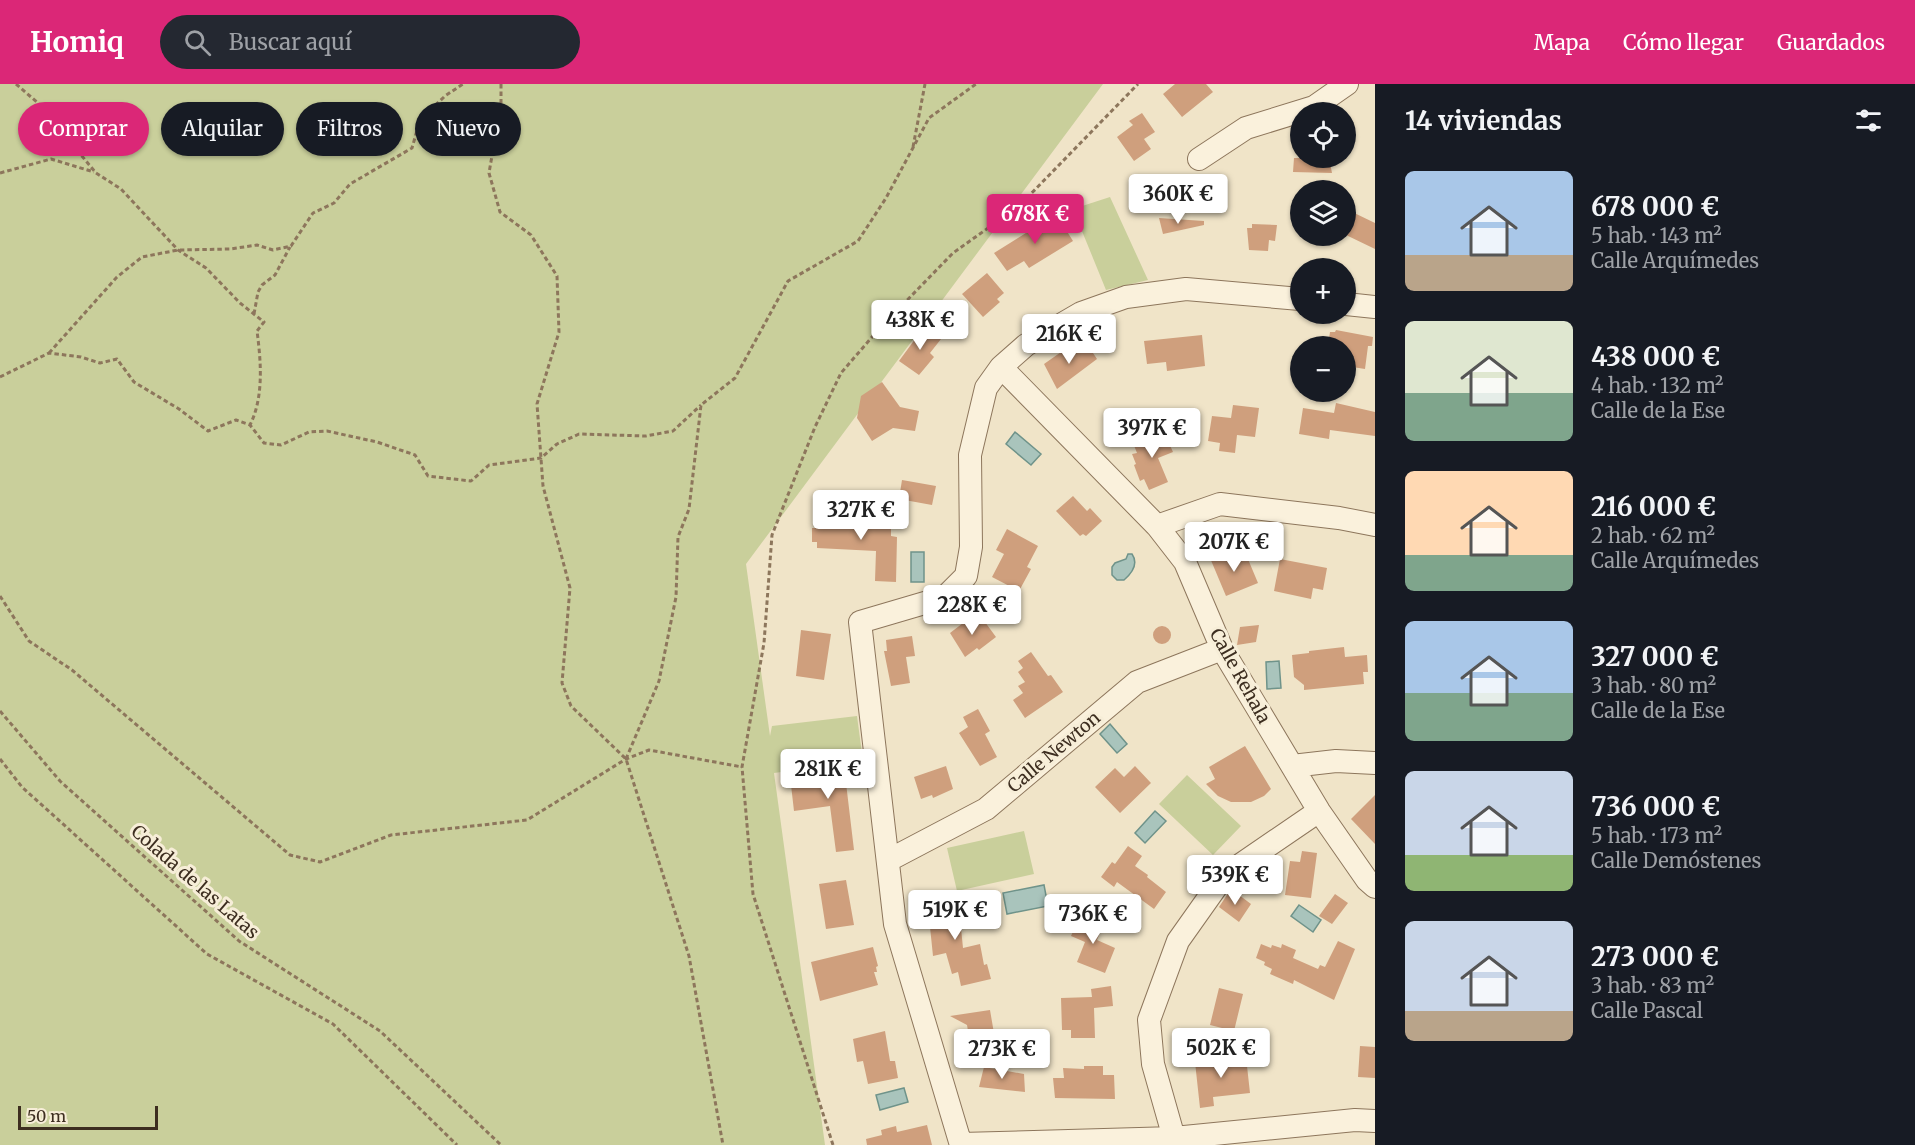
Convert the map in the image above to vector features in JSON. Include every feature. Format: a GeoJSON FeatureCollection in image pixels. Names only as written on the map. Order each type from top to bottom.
{"type":"FeatureCollection","features":[{"type":"Feature","properties":{"kind":"street"},"geometry":{"type":"LineString","coordinates":[[1199,159],[1246,128],[1314,107],[1347,84]]}},
{"type":"Feature","properties":{"kind":"street"},"geometry":{"type":"LineString","coordinates":[[1290,298],[1186,289],[1126,297],[1081,313],[1026,345],[1001,367],[986,388],[970,455],[971,547],[966,576],[945,597],[860,622],[895,924],[961,1145],[1174,1138],[1355,1119],[1375,1121]]}},
{"type":"Feature","properties":{"kind":"street"},"geometry":{"type":"LineString","coordinates":[[1356,305],[1375,307]]}},
{"type":"Feature","properties":{"kind":"street","name":"Calle Rehala"},"geometry":{"type":"LineString","coordinates":[[1001,367],[1157,526],[1185,562],[1222,649],[1319,811],[1367,880],[1375,887]]}},
{"type":"Feature","properties":{"kind":"street"},"geometry":{"type":"LineString","coordinates":[[1157,526],[1220,504],[1339,518],[1375,525]]}},
{"type":"Feature","properties":{"kind":"street","name":"Calle Newton"},"geometry":{"type":"LineString","coordinates":[[889,860],[986,809],[1137,682],[1222,649]]}},
{"type":"Feature","properties":{"kind":"street"},"geometry":{"type":"LineString","coordinates":[[1292,766],[1336,761],[1375,763]]}},
{"type":"Feature","properties":{"kind":"street"},"geometry":{"type":"LineString","coordinates":[[1174,1138],[1153,1064],[1149,1020],[1178,941],[1224,876],[1319,811]]}},
{"type":"Feature","properties":{"kind":"path"},"geometry":{"type":"LineString","coordinates":[[16,84],[38,103],[96,172],[121,189],[178,250],[206,268],[264,322],[257,331],[260,369],[258,396],[256,412],[250,425]]}},
{"type":"Feature","properties":{"kind":"path"},"geometry":{"type":"LineString","coordinates":[[254,314],[258,292],[262,285],[275,276],[312,213],[334,203],[350,184],[412,148],[420,120],[463,84]]}},
{"type":"Feature","properties":{"kind":"path"},"geometry":{"type":"LineString","coordinates":[[501,84],[501,104],[489,173],[500,212],[531,235],[556,276],[559,332],[537,404],[543,486],[570,588],[562,684],[571,706],[626,759],[689,956],[723,1145]]}},
{"type":"Feature","properties":{"kind":"path"},"geometry":{"type":"LineString","coordinates":[[912,152],[925,84]]}},
{"type":"Feature","properties":{"kind":"path"},"geometry":{"type":"LineString","coordinates":[[49,353],[81,357],[100,363],[117,359],[134,382],[179,409],[208,431],[236,420],[250,425],[264,443],[281,445],[309,432],[327,431],[377,442],[415,455],[428,477],[471,481],[489,465],[541,458],[557,444],[579,434],[646,436],[673,431],[735,378],[788,281],[858,241],[886,198],[929,118],[976,84]]}},
{"type":"Feature","properties":{"kind":"path"},"geometry":{"type":"LineString","coordinates":[[833,1145],[753,894],[742,767],[764,643],[772,535],[815,427],[841,373],[879,329],[953,253],[1019,206],[1138,84]]}},
{"type":"Feature","properties":{"kind":"path"},"geometry":{"type":"LineString","coordinates":[[0,173],[51,159],[96,172]]}},
{"type":"Feature","properties":{"kind":"path"},"geometry":{"type":"LineString","coordinates":[[0,377],[49,353],[117,277],[142,257],[178,250],[230,249],[257,245],[273,250],[291,246]]}},
{"type":"Feature","properties":{"kind":"path"},"geometry":{"type":"LineString","coordinates":[[626,759],[659,681],[676,597],[678,537],[689,509],[697,456],[701,405]]}},
{"type":"Feature","properties":{"kind":"path"},"geometry":{"type":"LineString","coordinates":[[0,596],[29,641],[72,670],[290,855],[320,862],[391,835],[527,820],[626,759],[649,750],[742,767]]}},
{"type":"Feature","properties":{"kind":"path","name":"Colada de las Latas"},"geometry":{"type":"LineString","coordinates":[[0,711],[60,781],[238,941],[380,1031],[501,1145]]}},
{"type":"Feature","properties":{"kind":"path"},"geometry":{"type":"LineString","coordinates":[[0,759],[22,787],[207,954],[333,1024],[457,1145]]}},
{"type":"Feature","properties":{"kind":"green space"},"geometry":{"type":"Polygon","coordinates":[[[0,84],[1103,84],[746,564],[770,736],[772,726],[857,716],[863,761],[774,773],[825,1145],[0,1145],[0,84]]]}},
{"type":"Feature","properties":{"kind":"green space"},"geometry":{"type":"Polygon","coordinates":[[[1110,197],[1148,280],[1106,290],[1073,209],[1110,197]]]}},
{"type":"Feature","properties":{"kind":"green space"},"geometry":{"type":"Polygon","coordinates":[[[1187,775],[1241,826],[1213,855],[1159,804],[1187,775]]]}},
{"type":"Feature","properties":{"kind":"green space"},"geometry":{"type":"Polygon","coordinates":[[[1024,831],[1034,874],[957,891],[947,848],[1024,831]]]}},
{"type":"Feature","properties":{"kind":"water"},"geometry":{"type":"Polygon","coordinates":[[[1015,432],[1041,454],[1031,465],[1006,444],[1015,432]]]}},
{"type":"Feature","properties":{"kind":"water"},"geometry":{"type":"Polygon","coordinates":[[[911,552],[924,552],[924,582],[911,582],[911,552]]]}},
{"type":"Feature","properties":{"kind":"water"},"geometry":{"type":"Polygon","coordinates":[[[1128,554],[1132,554],[1134,558],[1134,568],[1124,580],[1117,580],[1112,575],[1112,567],[1115,563],[1126,559],[1128,554]]]}},
{"type":"Feature","properties":{"kind":"water"},"geometry":{"type":"Polygon","coordinates":[[[1279,661],[1281,688],[1267,689],[1266,662],[1279,661]]]}},
{"type":"Feature","properties":{"kind":"water"},"geometry":{"type":"Polygon","coordinates":[[[1110,724],[1127,744],[1117,753],[1100,734],[1110,724]]]}},
{"type":"Feature","properties":{"kind":"water"},"geometry":{"type":"Polygon","coordinates":[[[1155,811],[1166,821],[1145,843],[1135,833],[1155,811]]]}},
{"type":"Feature","properties":{"kind":"water"},"geometry":{"type":"Polygon","coordinates":[[[1044,885],[1048,906],[1007,914],[1003,893],[1044,885]]]}},
{"type":"Feature","properties":{"kind":"water"},"geometry":{"type":"Polygon","coordinates":[[[1299,905],[1321,920],[1313,932],[1291,916],[1299,905]]]}},
{"type":"Feature","properties":{"kind":"water"},"geometry":{"type":"Polygon","coordinates":[[[904,1088],[908,1102],[880,1110],[876,1095],[904,1088]]]}},
{"type":"Feature","properties":{"kind":"building"},"geometry":{"type":"Polygon","coordinates":[[[1175,84],[1206,84],[1213,92],[1182,117],[1163,94],[1175,84]]]}},
{"type":"Feature","properties":{"kind":"building"},"geometry":{"type":"Polygon","coordinates":[[[1142,113],[1155,132],[1144,139],[1151,149],[1134,161],[1117,137],[1133,125],[1129,121],[1142,113]]]}},
{"type":"Feature","properties":{"kind":"building"},"geometry":{"type":"Polygon","coordinates":[[[1293,168],[1331,168],[1332,173],[1293,172],[1293,168]]]}},
{"type":"Feature","properties":{"kind":"building"},"geometry":{"type":"Polygon","coordinates":[[[1211,184],[1214,199],[1171,202],[1170,193],[1211,184]]]}},
{"type":"Feature","properties":{"kind":"building"},"geometry":{"type":"Polygon","coordinates":[[[1056,214],[1073,241],[1029,268],[1024,261],[1007,271],[994,253],[1056,214]]]}},
{"type":"Feature","properties":{"kind":"building"},"geometry":{"type":"Polygon","coordinates":[[[1356,214],[1375,223],[1375,249],[1356,240],[1356,214]]]}},
{"type":"Feature","properties":{"kind":"building"},"geometry":{"type":"Polygon","coordinates":[[[1159,218],[1204,221],[1204,225],[1163,234],[1159,218]]]}},
{"type":"Feature","properties":{"kind":"building"},"geometry":{"type":"Polygon","coordinates":[[[1252,224],[1277,225],[1275,241],[1269,240],[1268,251],[1249,250],[1247,228],[1252,228],[1252,224]]]}},
{"type":"Feature","properties":{"kind":"building"},"geometry":{"type":"Polygon","coordinates":[[[987,273],[1004,293],[997,299],[1000,302],[983,317],[962,294],[987,273]]]}},
{"type":"Feature","properties":{"kind":"building"},"geometry":{"type":"Polygon","coordinates":[[[924,327],[941,339],[930,353],[934,357],[919,375],[899,361],[924,327]]]}},
{"type":"Feature","properties":{"kind":"building"},"geometry":{"type":"Polygon","coordinates":[[[1336,330],[1373,337],[1372,346],[1368,346],[1365,369],[1356,368],[1356,336],[1329,336],[1330,332],[1336,330]]]}},
{"type":"Feature","properties":{"kind":"building"},"geometry":{"type":"Polygon","coordinates":[[[1202,335],[1205,366],[1167,371],[1166,362],[1147,364],[1144,341],[1202,335]]]}},
{"type":"Feature","properties":{"kind":"building"},"geometry":{"type":"Polygon","coordinates":[[[1089,347],[1097,359],[1057,389],[1044,364],[1064,350],[1089,347]]]}},
{"type":"Feature","properties":{"kind":"building"},"geometry":{"type":"Polygon","coordinates":[[[882,382],[900,407],[919,411],[915,431],[893,428],[872,441],[857,418],[861,396],[882,382]]]}},
{"type":"Feature","properties":{"kind":"building"},"geometry":{"type":"Polygon","coordinates":[[[1336,403],[1375,412],[1375,436],[1330,430],[1329,439],[1299,434],[1303,408],[1334,413],[1336,403]]]}},
{"type":"Feature","properties":{"kind":"building"},"geometry":{"type":"Polygon","coordinates":[[[1233,405],[1259,408],[1255,437],[1237,435],[1235,453],[1219,451],[1220,443],[1208,441],[1212,416],[1231,418],[1233,405]]]}},
{"type":"Feature","properties":{"kind":"building"},"geometry":{"type":"Polygon","coordinates":[[[1163,430],[1173,452],[1158,458],[1168,482],[1149,490],[1144,479],[1140,481],[1134,465],[1136,464],[1132,454],[1137,453],[1133,443],[1163,430]]]}},
{"type":"Feature","properties":{"kind":"building"},"geometry":{"type":"Polygon","coordinates":[[[902,480],[936,486],[932,505],[899,499],[902,480]]]}},
{"type":"Feature","properties":{"kind":"building"},"geometry":{"type":"Polygon","coordinates":[[[1073,496],[1087,511],[1090,508],[1102,521],[1086,536],[1083,534],[1080,536],[1056,511],[1073,496]]]}},
{"type":"Feature","properties":{"kind":"building"},"geometry":{"type":"Polygon","coordinates":[[[819,517],[891,520],[891,536],[897,537],[896,582],[875,581],[876,551],[817,548],[817,542],[812,542],[812,528],[819,528],[819,517]]]}},
{"type":"Feature","properties":{"kind":"building"},"geometry":{"type":"Polygon","coordinates":[[[1007,529],[1038,546],[1027,567],[1031,569],[1019,591],[992,577],[1004,554],[996,550],[1007,529]]]}},
{"type":"Feature","properties":{"kind":"building"},"geometry":{"type":"Polygon","coordinates":[[[1225,552],[1228,559],[1245,552],[1258,583],[1226,596],[1210,558],[1225,552]]]}},
{"type":"Feature","properties":{"kind":"building"},"geometry":{"type":"Polygon","coordinates":[[[1280,559],[1327,568],[1323,590],[1313,588],[1311,599],[1274,591],[1280,559]]]}},
{"type":"Feature","properties":{"kind":"building"},"geometry":{"type":"Polygon","coordinates":[[[982,618],[996,637],[965,657],[950,633],[967,620],[971,626],[982,618]]]}},
{"type":"Feature","properties":{"kind":"building"},"geometry":{"type":"Polygon","coordinates":[[[1259,625],[1256,642],[1237,645],[1240,627],[1259,625]]]}},
{"type":"Feature","properties":{"kind":"building"},"geometry":{"type":"Polygon","coordinates":[[[1162,626],[1168,629],[1171,635],[1168,641],[1162,644],[1156,641],[1153,635],[1156,629],[1162,626]]]}},
{"type":"Feature","properties":{"kind":"building"},"geometry":{"type":"Polygon","coordinates":[[[801,630],[831,634],[824,680],[796,676],[801,630]]]}},
{"type":"Feature","properties":{"kind":"building"},"geometry":{"type":"Polygon","coordinates":[[[912,636],[915,656],[906,657],[910,683],[891,686],[884,651],[887,651],[886,640],[912,636]]]}},
{"type":"Feature","properties":{"kind":"building"},"geometry":{"type":"Polygon","coordinates":[[[1344,647],[1345,657],[1367,655],[1368,672],[1363,672],[1364,684],[1304,690],[1304,685],[1294,677],[1292,655],[1344,647]]]}},
{"type":"Feature","properties":{"kind":"building"},"geometry":{"type":"Polygon","coordinates":[[[1031,652],[1063,692],[1025,718],[1013,700],[1023,693],[1018,686],[1025,682],[1018,672],[1023,668],[1018,661],[1031,652]]]}},
{"type":"Feature","properties":{"kind":"building"},"geometry":{"type":"Polygon","coordinates":[[[978,709],[990,731],[985,734],[997,757],[980,766],[959,733],[968,727],[963,717],[978,709]]]}},
{"type":"Feature","properties":{"kind":"building"},"geometry":{"type":"Polygon","coordinates":[[[1245,746],[1271,789],[1264,796],[1251,802],[1231,802],[1218,796],[1206,784],[1215,779],[1209,767],[1245,746]]]}},
{"type":"Feature","properties":{"kind":"building"},"geometry":{"type":"Polygon","coordinates":[[[847,766],[849,782],[846,783],[854,850],[836,852],[830,806],[794,811],[791,785],[803,784],[801,771],[847,766]]]}},
{"type":"Feature","properties":{"kind":"building"},"geometry":{"type":"Polygon","coordinates":[[[946,766],[953,789],[933,798],[932,795],[921,799],[914,777],[946,766]]]}},
{"type":"Feature","properties":{"kind":"building"},"geometry":{"type":"Polygon","coordinates":[[[1135,766],[1151,783],[1120,813],[1095,787],[1115,768],[1124,777],[1135,766]]]}},
{"type":"Feature","properties":{"kind":"building"},"geometry":{"type":"Polygon","coordinates":[[[1375,795],[1375,844],[1351,819],[1375,795]]]}},
{"type":"Feature","properties":{"kind":"building"},"geometry":{"type":"Polygon","coordinates":[[[1128,846],[1142,856],[1135,866],[1166,892],[1154,909],[1117,882],[1114,887],[1101,877],[1112,862],[1115,864],[1128,846]]]}},
{"type":"Feature","properties":{"kind":"building"},"geometry":{"type":"Polygon","coordinates":[[[1302,851],[1317,853],[1311,898],[1285,895],[1290,861],[1300,862],[1302,851]]]}},
{"type":"Feature","properties":{"kind":"building"},"geometry":{"type":"Polygon","coordinates":[[[846,880],[854,925],[826,929],[819,884],[846,880]]]}},
{"type":"Feature","properties":{"kind":"building"},"geometry":{"type":"Polygon","coordinates":[[[1231,889],[1251,904],[1239,922],[1219,907],[1231,889]]]}},
{"type":"Feature","properties":{"kind":"building"},"geometry":{"type":"Polygon","coordinates":[[[1335,894],[1348,903],[1332,924],[1319,916],[1335,894]]]}},
{"type":"Feature","properties":{"kind":"building"},"geometry":{"type":"Polygon","coordinates":[[[947,895],[948,904],[962,902],[964,918],[960,918],[963,948],[980,944],[984,965],[987,964],[991,979],[961,986],[958,972],[952,974],[946,953],[933,956],[927,898],[947,895]]]}},
{"type":"Feature","properties":{"kind":"building"},"geometry":{"type":"Polygon","coordinates":[[[1080,916],[1103,926],[1097,940],[1115,948],[1105,973],[1077,962],[1085,942],[1071,936],[1080,916]]]}},
{"type":"Feature","properties":{"kind":"building"},"geometry":{"type":"Polygon","coordinates":[[[1338,941],[1355,949],[1334,1000],[1294,980],[1293,984],[1270,974],[1272,969],[1264,965],[1265,962],[1256,958],[1261,944],[1271,948],[1272,945],[1281,948],[1282,944],[1296,950],[1293,958],[1318,969],[1320,965],[1325,967],[1338,941]]]}},
{"type":"Feature","properties":{"kind":"building"},"geometry":{"type":"Polygon","coordinates":[[[873,947],[878,966],[876,967],[877,972],[874,972],[878,985],[820,1001],[811,962],[873,947]]]}},
{"type":"Feature","properties":{"kind":"building"},"geometry":{"type":"Polygon","coordinates":[[[1111,986],[1113,1006],[1094,1008],[1095,1038],[1071,1038],[1071,1030],[1062,1030],[1061,998],[1092,997],[1091,989],[1111,986]]]}},
{"type":"Feature","properties":{"kind":"building"},"geometry":{"type":"Polygon","coordinates":[[[1219,988],[1243,994],[1234,1031],[1210,1025],[1219,988]]]}},
{"type":"Feature","properties":{"kind":"building"},"geometry":{"type":"Polygon","coordinates":[[[990,1010],[996,1045],[971,1049],[967,1025],[950,1016],[990,1010]]]}},
{"type":"Feature","properties":{"kind":"building"},"geometry":{"type":"Polygon","coordinates":[[[885,1031],[890,1061],[895,1061],[898,1078],[868,1084],[863,1061],[857,1062],[853,1039],[885,1031]]]}},
{"type":"Feature","properties":{"kind":"building"},"geometry":{"type":"Polygon","coordinates":[[[1360,1046],[1375,1047],[1375,1078],[1358,1077],[1360,1046]]]}},
{"type":"Feature","properties":{"kind":"building"},"geometry":{"type":"Polygon","coordinates":[[[1246,1057],[1250,1093],[1213,1097],[1214,1106],[1200,1108],[1195,1062],[1246,1057]]]}},
{"type":"Feature","properties":{"kind":"building"},"geometry":{"type":"Polygon","coordinates":[[[1084,1066],[1103,1066],[1103,1075],[1114,1075],[1115,1099],[1055,1098],[1053,1078],[1064,1078],[1063,1068],[1084,1069],[1084,1066]]]}},
{"type":"Feature","properties":{"kind":"building"},"geometry":{"type":"Polygon","coordinates":[[[984,1067],[1024,1074],[1025,1092],[979,1087],[984,1067]]]}},
{"type":"Feature","properties":{"kind":"building"},"geometry":{"type":"Polygon","coordinates":[[[927,1125],[932,1145],[867,1145],[866,1139],[882,1135],[881,1130],[896,1126],[897,1132],[927,1125]]]}}]}
